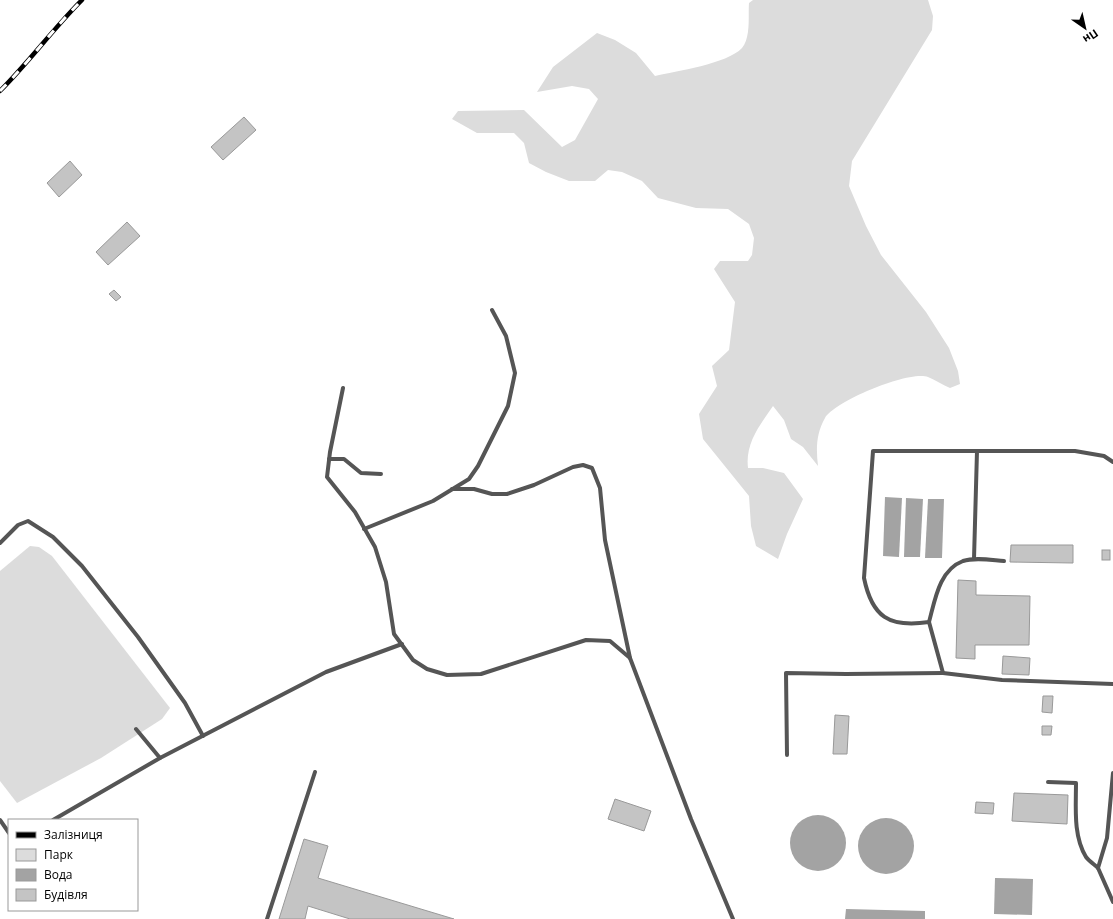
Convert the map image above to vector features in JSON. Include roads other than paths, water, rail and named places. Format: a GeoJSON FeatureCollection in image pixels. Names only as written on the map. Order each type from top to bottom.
{"type":"FeatureCollection","features":[{"type":"Feature","properties":{"kind":"lane"},"geometry":{"type":"LineString","coordinates":[[364,529],[433,500],[469,479],[478,466],[508,406],[515,373],[506,336],[492,310]]}},
{"type":"Feature","properties":{"kind":"lane"},"geometry":{"type":"LineString","coordinates":[[343,388],[329,459],[327,477],[355,512],[375,548],[384,575],[394,634],[413,660],[427,669],[447,675],[481,674],[586,640],[610,641],[630,658]]}},
{"type":"Feature","properties":{"kind":"lane"},"geometry":{"type":"LineString","coordinates":[[928,622],[909,625],[892,621],[877,612],[867,596],[864,578],[872,451],[1075,450],[1104,456],[1113,462]]}},
{"type":"Feature","properties":{"kind":"lane"},"geometry":{"type":"LineString","coordinates":[[974,559],[977,451]]}},
{"type":"Feature","properties":{"kind":"lane"},"geometry":{"type":"LineString","coordinates":[[329,459],[344,459],[361,473],[381,474]]}},
{"type":"Feature","properties":{"kind":"lane"},"geometry":{"type":"LineString","coordinates":[[452,489],[474,489],[492,494],[507,494],[534,485],[573,467],[583,465],[592,468],[600,488],[605,540],[630,658],[691,819],[733,919]]}},
{"type":"Feature","properties":{"kind":"lane"},"geometry":{"type":"LineString","coordinates":[[0,543],[18,525],[28,522],[53,537],[82,566],[138,637],[185,703],[203,736]]}},
{"type":"Feature","properties":{"kind":"lane"},"geometry":{"type":"LineString","coordinates":[[943,673],[928,622],[940,586],[946,574],[964,561],[974,559],[1004,561]]}},
{"type":"Feature","properties":{"kind":"lane"},"geometry":{"type":"LineString","coordinates":[[55,819],[160,758],[326,672],[402,644]]}},
{"type":"Feature","properties":{"kind":"lane"},"geometry":{"type":"LineString","coordinates":[[787,755],[786,673],[943,673],[1002,680],[1113,684]]}},
{"type":"Feature","properties":{"kind":"lane"},"geometry":{"type":"LineString","coordinates":[[136,729],[160,758]]}},
{"type":"Feature","properties":{"kind":"lane"},"geometry":{"type":"LineString","coordinates":[[267,919],[315,772]]}},
{"type":"Feature","properties":{"kind":"lane"},"geometry":{"type":"LineString","coordinates":[[1098,868],[1107,838],[1113,773]]}},
{"type":"Feature","properties":{"kind":"lane"},"geometry":{"type":"LineString","coordinates":[[1048,782],[1076,783],[1076,821],[1079,837],[1086,858],[1098,868],[1113,902]]}},
{"type":"Feature","properties":{"kind":"lane"},"geometry":{"type":"LineString","coordinates":[[0,820],[8,832]]}},
{"type":"Feature","properties":{"kind":"water"},"geometry":{"type":"Polygon","coordinates":[[[885,497],[902,498],[899,557],[883,556],[885,497]]]}},
{"type":"Feature","properties":{"kind":"water"},"geometry":{"type":"Polygon","coordinates":[[[906,498],[923,499],[920,557],[904,557],[906,498]]]}},
{"type":"Feature","properties":{"kind":"water"},"geometry":{"type":"Polygon","coordinates":[[[928,499],[944,499],[942,558],[925,558],[928,499]]]}},
{"type":"Feature","properties":{"kind":"water"},"geometry":{"type":"Polygon","coordinates":[[[812,815],[824,815],[834,819],[842,827],[846,837],[846,849],[842,859],[834,867],[824,871],[812,871],[802,867],[794,859],[790,849],[790,837],[794,827],[802,819],[812,815]]]}},
{"type":"Feature","properties":{"kind":"water"},"geometry":{"type":"Polygon","coordinates":[[[880,818],[892,818],[902,822],[910,830],[914,840],[914,852],[910,862],[902,870],[892,874],[880,874],[870,870],[862,862],[858,852],[858,840],[862,830],[870,822],[880,818]]]}},
{"type":"Feature","properties":{"kind":"water"},"geometry":{"type":"Polygon","coordinates":[[[995,878],[1033,879],[1032,915],[994,914],[995,878]]]}},
{"type":"Feature","properties":{"kind":"water"},"geometry":{"type":"Polygon","coordinates":[[[846,909],[925,911],[925,919],[845,919],[846,909]]]}},
{"type":"Feature","properties":{"kind":"railway"},"geometry":{"type":"LineString","coordinates":[[0,91],[82,0]]}}]}
